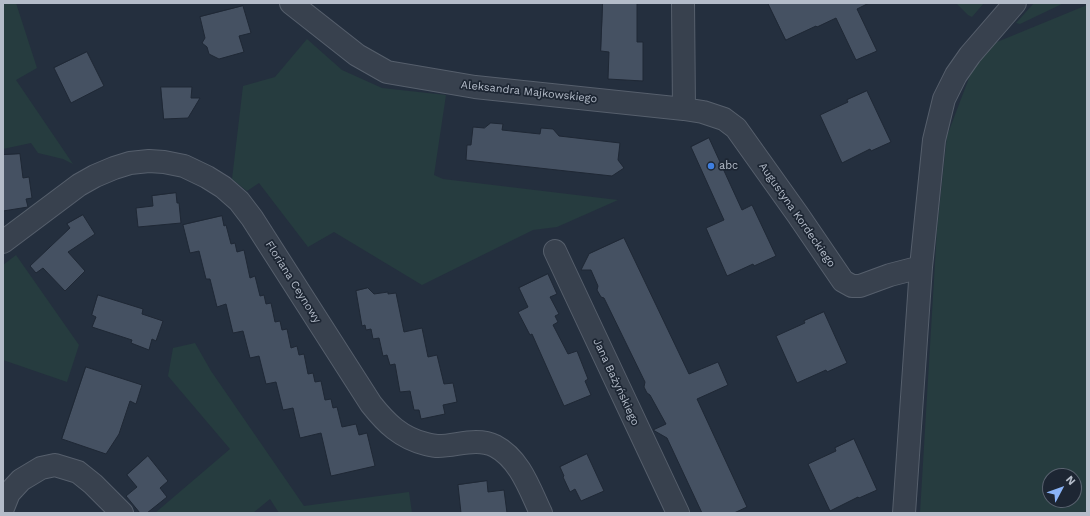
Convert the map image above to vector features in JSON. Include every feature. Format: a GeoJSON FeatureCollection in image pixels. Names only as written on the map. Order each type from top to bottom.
{"type":"FeatureCollection","features":[{"type":"Feature","properties":{"kind":"street","name":"Aleksandra Majkowskiego"},"geometry":{"type":"LineString","coordinates":[[291,3],[357,55],[388,72],[475,87],[684,109]]}},
{"type":"Feature","properties":{"kind":"street"},"geometry":{"type":"LineString","coordinates":[[683,3],[684,109]]}},
{"type":"Feature","properties":{"kind":"street"},"geometry":{"type":"LineString","coordinates":[[904,513],[921,267],[933,146],[944,99],[956,76],[970,55],[1015,3]]}},
{"type":"Feature","properties":{"kind":"street","name":"Augustyna Kordeckiego"},"geometry":{"type":"LineString","coordinates":[[684,109],[703,112],[724,119],[736,128],[843,281],[852,286],[860,286],[890,275],[921,267]]}},
{"type":"Feature","properties":{"kind":"street","name":"Floriana Ceynowy"},"geometry":{"type":"LineString","coordinates":[[3,242],[79,185],[114,168],[130,163],[149,161],[164,162],[184,166],[207,177],[239,201],[252,218],[382,419],[408,438],[424,443],[437,446],[475,442],[495,446],[507,454],[518,467],[528,484],[541,513]]}},
{"type":"Feature","properties":{"kind":"street","name":"Jana Bażyńskiego"},"geometry":{"type":"LineString","coordinates":[[555,251],[678,513]]}},
{"type":"Feature","properties":{"kind":"street"},"geometry":{"type":"LineString","coordinates":[[3,508],[9,493],[21,480],[41,468],[55,465],[78,472],[93,484],[122,513]]}},
{"type":"Feature","properties":{"kind":"green space"},"geometry":{"type":"Polygon","coordinates":[[[3,3],[16,3],[37,68],[16,80],[73,164],[63,159],[38,153],[31,143],[3,149],[3,3]]]}},
{"type":"Feature","properties":{"kind":"green space"},"geometry":{"type":"Polygon","coordinates":[[[956,3],[984,3],[972,17],[956,3]]]}},
{"type":"Feature","properties":{"kind":"green space"},"geometry":{"type":"Polygon","coordinates":[[[1034,3],[1064,3],[1020,24],[1016,23],[1034,3]]]}},
{"type":"Feature","properties":{"kind":"green space"},"geometry":{"type":"Polygon","coordinates":[[[1087,5],[1087,513],[920,513],[937,229],[947,136],[980,49],[1087,5]]]}},
{"type":"Feature","properties":{"kind":"green space"},"geometry":{"type":"Polygon","coordinates":[[[307,39],[342,70],[382,88],[446,95],[434,175],[443,179],[618,200],[557,227],[533,230],[422,285],[334,232],[308,247],[259,183],[247,191],[232,179],[243,86],[275,77],[307,39]]]}},
{"type":"Feature","properties":{"kind":"green space"},"geometry":{"type":"Polygon","coordinates":[[[16,255],[79,345],[67,382],[3,360],[3,265],[16,255]]]}},
{"type":"Feature","properties":{"kind":"green space"},"geometry":{"type":"Polygon","coordinates":[[[195,343],[211,371],[304,506],[409,492],[412,513],[279,513],[270,499],[253,513],[155,513],[230,449],[168,376],[173,348],[195,343]]]}},
{"type":"Feature","properties":{"kind":"building"},"geometry":{"type":"Polygon","coordinates":[[[603,3],[637,3],[637,42],[643,42],[643,81],[608,79],[609,52],[601,51],[603,3]]]}},
{"type":"Feature","properties":{"kind":"building"},"geometry":{"type":"Polygon","coordinates":[[[768,3],[869,3],[857,9],[877,51],[856,60],[836,18],[786,40],[768,3]]]}},
{"type":"Feature","properties":{"kind":"building"},"geometry":{"type":"Polygon","coordinates":[[[243,6],[251,33],[239,36],[244,52],[219,59],[209,54],[207,47],[202,43],[205,38],[200,17],[243,6]]]}},
{"type":"Feature","properties":{"kind":"building"},"geometry":{"type":"Polygon","coordinates":[[[87,52],[104,86],[71,103],[54,68],[87,52]]]}},
{"type":"Feature","properties":{"kind":"building"},"geometry":{"type":"Polygon","coordinates":[[[161,87],[192,87],[191,98],[200,98],[188,118],[164,119],[161,87]]]}},
{"type":"Feature","properties":{"kind":"building"},"geometry":{"type":"Polygon","coordinates":[[[867,91],[891,142],[871,151],[870,149],[842,163],[820,115],[867,91]]]}},
{"type":"Feature","properties":{"kind":"building"},"geometry":{"type":"Polygon","coordinates":[[[491,123],[503,124],[502,130],[540,134],[541,128],[553,129],[559,136],[620,143],[618,160],[624,168],[612,176],[466,160],[467,145],[471,145],[473,127],[484,128],[491,123]]]}},
{"type":"Feature","properties":{"kind":"building"},"geometry":{"type":"Polygon","coordinates":[[[709,138],[742,210],[752,205],[776,256],[754,266],[753,264],[727,276],[706,228],[724,220],[691,147],[709,138]]]}},
{"type":"Feature","properties":{"kind":"building"},"geometry":{"type":"Polygon","coordinates":[[[20,154],[23,178],[29,177],[32,198],[26,199],[28,207],[3,211],[3,155],[20,154]]]}},
{"type":"Feature","properties":{"kind":"building"},"geometry":{"type":"Polygon","coordinates":[[[176,193],[177,203],[179,203],[181,223],[138,227],[136,208],[153,206],[152,196],[176,193]]]}},
{"type":"Feature","properties":{"kind":"building"},"geometry":{"type":"Polygon","coordinates":[[[83,215],[95,234],[68,252],[85,271],[65,291],[43,268],[36,273],[30,266],[70,228],[67,224],[83,215]]]}},
{"type":"Feature","properties":{"kind":"building"},"geometry":{"type":"Polygon","coordinates":[[[222,216],[231,244],[235,243],[237,252],[244,250],[250,278],[255,276],[260,296],[264,295],[266,304],[271,303],[275,322],[280,321],[282,330],[287,329],[291,348],[297,346],[299,355],[304,354],[308,374],[313,373],[315,382],[321,381],[325,400],[331,399],[333,408],[337,407],[342,427],[356,424],[359,435],[367,433],[375,466],[331,476],[321,433],[300,438],[293,408],[283,410],[276,382],[266,384],[259,356],[250,358],[243,331],[233,333],[226,304],[217,307],[210,279],[206,279],[199,251],[190,253],[183,225],[222,216]]]}},
{"type":"Feature","properties":{"kind":"building"},"geometry":{"type":"Polygon","coordinates":[[[624,238],[689,374],[718,362],[728,385],[697,399],[747,507],[734,513],[702,513],[667,438],[653,430],[666,424],[644,387],[645,382],[604,298],[601,297],[597,290],[598,286],[591,270],[581,270],[589,254],[624,238]]]}},
{"type":"Feature","properties":{"kind":"building"},"geometry":{"type":"Polygon","coordinates":[[[548,274],[557,294],[550,297],[559,314],[555,316],[558,322],[553,325],[568,354],[577,351],[588,379],[585,381],[591,395],[564,406],[532,334],[530,335],[518,312],[528,307],[519,288],[548,274]]]}},
{"type":"Feature","properties":{"kind":"building"},"geometry":{"type":"Polygon","coordinates":[[[368,288],[374,294],[388,292],[388,294],[396,293],[404,332],[422,328],[428,357],[437,355],[444,384],[453,383],[457,402],[443,405],[445,414],[421,419],[419,410],[414,410],[410,391],[400,392],[395,364],[390,365],[387,355],[383,356],[379,338],[373,339],[371,329],[366,330],[365,325],[362,326],[356,291],[368,288]]]}},
{"type":"Feature","properties":{"kind":"building"},"geometry":{"type":"Polygon","coordinates":[[[98,295],[143,309],[142,314],[163,321],[156,341],[152,339],[149,350],[131,343],[132,340],[92,327],[96,317],[92,315],[98,295]]]}},
{"type":"Feature","properties":{"kind":"building"},"geometry":{"type":"Polygon","coordinates":[[[824,312],[847,363],[827,372],[826,370],[797,383],[776,336],[805,323],[804,321],[824,312]]]}},
{"type":"Feature","properties":{"kind":"building"},"geometry":{"type":"Polygon","coordinates":[[[86,367],[142,385],[136,404],[130,401],[119,434],[106,454],[62,439],[86,367]]]}},
{"type":"Feature","properties":{"kind":"building"},"geometry":{"type":"Polygon","coordinates":[[[854,439],[877,490],[859,498],[858,497],[830,511],[808,464],[836,451],[835,448],[854,439]]]}},
{"type":"Feature","properties":{"kind":"building"},"geometry":{"type":"Polygon","coordinates":[[[587,454],[604,491],[581,501],[575,489],[570,492],[560,467],[587,454]]]}},
{"type":"Feature","properties":{"kind":"building"},"geometry":{"type":"Polygon","coordinates":[[[148,456],[168,481],[160,488],[167,497],[147,513],[140,513],[126,496],[137,487],[127,475],[148,456]]]}},
{"type":"Feature","properties":{"kind":"building"},"geometry":{"type":"Polygon","coordinates":[[[487,481],[488,492],[504,490],[507,513],[461,513],[458,485],[487,481]]]}},
{"type":"Feature","properties":{"kind":"place","name":"abc"},"geometry":{"type":"Point","coordinates":[711,166]}}]}
